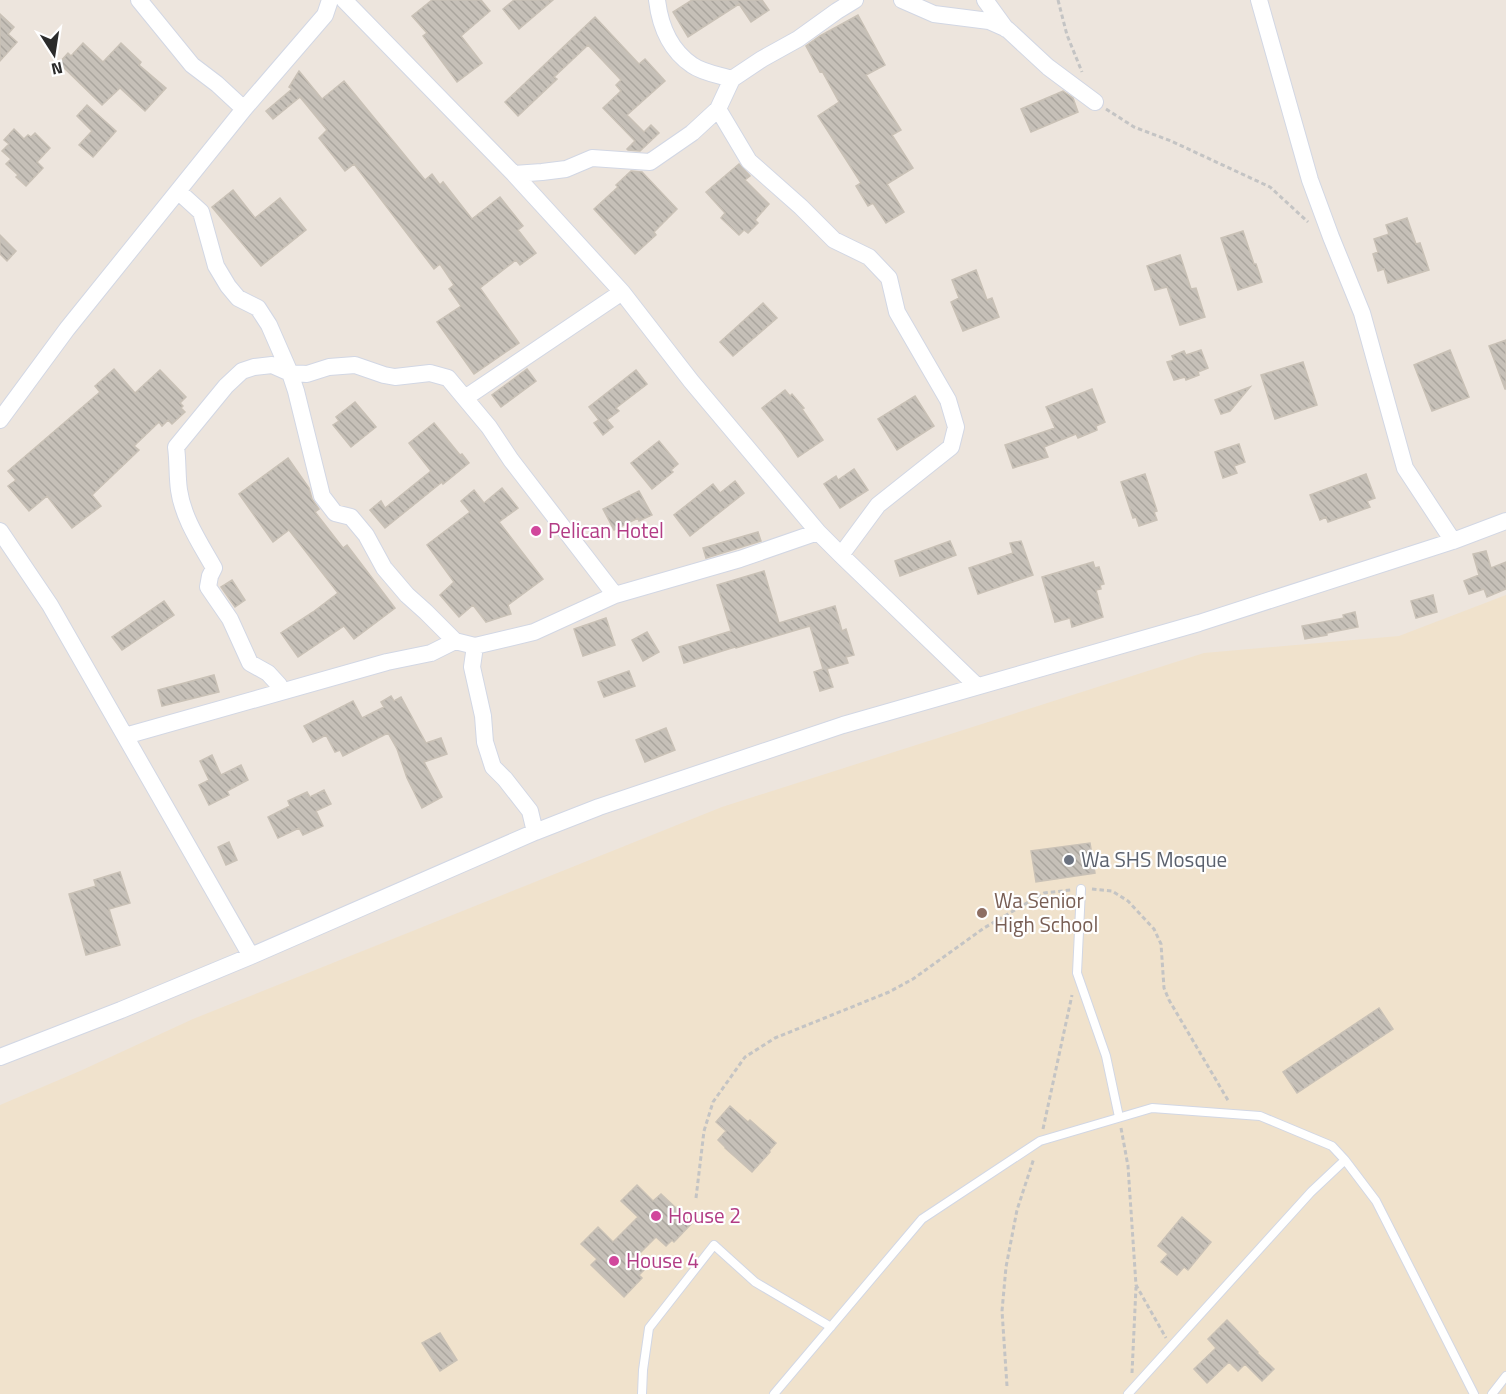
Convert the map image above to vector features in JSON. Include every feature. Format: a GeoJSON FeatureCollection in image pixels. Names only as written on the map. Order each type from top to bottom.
{"type":"FeatureCollection","features":[{"type":"Feature","properties":{"kind":"street"},"geometry":{"type":"LineString","coordinates":[[139,0],[192,65],[244,109]]}},
{"type":"Feature","properties":{"kind":"street"},"geometry":{"type":"LineString","coordinates":[[0,420],[67,329],[244,109],[325,15],[330,0]]}},
{"type":"Feature","properties":{"kind":"street"},"geometry":{"type":"LineString","coordinates":[[344,0],[514,174],[622,292],[691,381],[818,532],[977,686]]}},
{"type":"Feature","properties":{"kind":"street"},"geometry":{"type":"LineString","coordinates":[[657,0],[663,27],[674,48],[692,66],[732,79]]}},
{"type":"Feature","properties":{"kind":"street"},"geometry":{"type":"LineString","coordinates":[[514,174],[566,169],[592,159],[650,162],[692,133],[718,109],[732,79],[798,39],[855,0]]}},
{"type":"Feature","properties":{"kind":"street"},"geometry":{"type":"LineString","coordinates":[[902,0],[934,14],[989,21],[1007,29]]}},
{"type":"Feature","properties":{"kind":"street"},"geometry":{"type":"LineString","coordinates":[[985,0],[1007,29],[1048,67],[1095,102]]}},
{"type":"Feature","properties":{"kind":"street"},"geometry":{"type":"LineString","coordinates":[[1259,0],[1310,180],[1362,313],[1404,468],[1453,541]]}},
{"type":"Feature","properties":{"kind":"street"},"geometry":{"type":"LineString","coordinates":[[718,109],[749,161],[834,240],[869,257],[889,278],[897,312],[948,400],[956,427],[951,447],[878,505],[841,555]]}},
{"type":"Feature","properties":{"kind":"street"},"geometry":{"type":"LineString","coordinates":[[178,192],[201,212],[216,266],[228,286],[238,298],[258,308],[269,325],[296,391],[322,496],[335,513],[351,517],[366,535],[384,568],[406,595],[455,641],[475,646],[534,632],[615,595],[740,559],[818,532]]}},
{"type":"Feature","properties":{"kind":"street"},"geometry":{"type":"LineString","coordinates":[[465,398],[622,292]]}},
{"type":"Feature","properties":{"kind":"street"},"geometry":{"type":"LineString","coordinates":[[281,692],[279,685],[268,673],[250,663],[230,619],[208,587],[214,568],[186,514],[179,490],[176,447],[226,386],[242,371],[254,367],[272,365],[290,373],[308,374],[329,367],[355,365],[394,377],[430,373],[448,378],[489,427],[518,469],[615,595]]}},
{"type":"Feature","properties":{"kind":"street"},"geometry":{"type":"LineString","coordinates":[[0,1057],[251,956],[535,832],[599,807],[843,725],[1198,623],[1506,522]]}},
{"type":"Feature","properties":{"kind":"street"},"geometry":{"type":"LineString","coordinates":[[0,531],[50,605],[251,956]]}},
{"type":"Feature","properties":{"kind":"street"},"geometry":{"type":"LineString","coordinates":[[124,736],[387,662],[431,653],[455,641]]}},
{"type":"Feature","properties":{"kind":"street"},"geometry":{"type":"LineString","coordinates":[[475,646],[472,666],[483,716],[485,742],[493,767],[506,779],[530,811],[535,832]]}},
{"type":"Feature","properties":{"kind":"lane"},"geometry":{"type":"LineString","coordinates":[[1082,889],[1077,973],[1106,1056],[1119,1118]]}},
{"type":"Feature","properties":{"kind":"lane"},"geometry":{"type":"LineString","coordinates":[[774,1394],[922,1220],[1040,1141],[1152,1108],[1260,1116],[1332,1146],[1376,1201],[1474,1394]]}},
{"type":"Feature","properties":{"kind":"lane"},"geometry":{"type":"LineString","coordinates":[[1130,1393],[1311,1192],[1345,1160]]}},
{"type":"Feature","properties":{"kind":"lane"},"geometry":{"type":"LineString","coordinates":[[642,1394],[649,1328],[714,1245],[755,1282],[831,1327]]}},
{"type":"Feature","properties":{"kind":"lane"},"geometry":{"type":"LineString","coordinates":[[1492,1394],[1506,1376]]}},
{"type":"Feature","properties":{"kind":"path"},"geometry":{"type":"LineString","coordinates":[[1058,0],[1067,35],[1083,75]]}},
{"type":"Feature","properties":{"kind":"path"},"geometry":{"type":"LineString","coordinates":[[1095,102],[1134,127],[1171,141],[1270,186],[1303,218],[1331,237]]}},
{"type":"Feature","properties":{"kind":"path"},"geometry":{"type":"LineString","coordinates":[[696,1198],[704,1131],[713,1102],[745,1057],[775,1038],[889,992],[984,928],[1044,893],[1082,889],[1112,891],[1128,901],[1154,929],[1161,944],[1164,988],[1169,1000],[1236,1114]]}},
{"type":"Feature","properties":{"kind":"path"},"geometry":{"type":"LineString","coordinates":[[1007,1386],[1002,1311],[1006,1267],[1017,1210],[1040,1141],[1077,973]]}},
{"type":"Feature","properties":{"kind":"path"},"geometry":{"type":"LineString","coordinates":[[1119,1118],[1128,1166],[1136,1285],[1130,1393]]}},
{"type":"Feature","properties":{"kind":"path"},"geometry":{"type":"LineString","coordinates":[[1136,1285],[1171,1347]]}},
{"type":"Feature","properties":{"kind":"shaded area","name":"Wa Senior High School"},"geometry":{"type":"Polygon","coordinates":[[[1506,595],[1506,1394],[0,1394],[0,1105],[193,1019],[722,807],[1204,653],[1399,636],[1506,595]]]}},
{"type":"Feature","properties":{"kind":"building"},"geometry":{"type":"Polygon","coordinates":[[[432,0],[481,0],[490,11],[461,36],[482,63],[457,82],[423,36],[427,33],[412,16],[432,0]]]}},
{"type":"Feature","properties":{"kind":"building"},"geometry":{"type":"Polygon","coordinates":[[[514,0],[553,0],[519,29],[503,9],[514,0]]]}},
{"type":"Feature","properties":{"kind":"building"},"geometry":{"type":"Polygon","coordinates":[[[692,0],[762,0],[769,10],[751,22],[739,4],[688,37],[673,12],[692,0]]]}},
{"type":"Feature","properties":{"kind":"building"},"geometry":{"type":"Polygon","coordinates":[[[0,14],[14,27],[8,34],[17,42],[0,61],[0,14]]]}},
{"type":"Feature","properties":{"kind":"building"},"geometry":{"type":"Polygon","coordinates":[[[858,15],[885,65],[866,75],[901,130],[892,135],[913,168],[887,184],[904,212],[886,223],[873,203],[868,206],[856,186],[861,183],[818,116],[839,102],[806,46],[858,15]]]}},
{"type":"Feature","properties":{"kind":"building"},"geometry":{"type":"Polygon","coordinates":[[[595,17],[639,64],[645,59],[665,81],[627,115],[644,132],[651,125],[659,133],[640,151],[627,149],[635,141],[603,108],[621,91],[616,85],[621,80],[588,45],[518,116],[505,102],[595,17]]]}},
{"type":"Feature","properties":{"kind":"building"},"geometry":{"type":"Polygon","coordinates":[[[83,43],[103,62],[121,43],[141,62],[139,65],[166,88],[145,111],[120,88],[102,105],[59,63],[68,53],[71,56],[83,43]]]}},
{"type":"Feature","properties":{"kind":"building"},"geometry":{"type":"Polygon","coordinates":[[[299,71],[322,99],[344,81],[425,180],[432,174],[440,185],[443,182],[472,219],[500,197],[523,226],[518,230],[536,253],[520,265],[516,260],[480,288],[519,343],[474,374],[437,322],[461,306],[449,289],[454,285],[440,264],[434,269],[354,164],[345,171],[319,138],[327,130],[300,97],[273,119],[266,111],[292,89],[289,87],[299,71]]]}},
{"type":"Feature","properties":{"kind":"building"},"geometry":{"type":"Polygon","coordinates":[[[1063,91],[1073,98],[1078,112],[1031,132],[1021,109],[1063,91]]]}},
{"type":"Feature","properties":{"kind":"building"},"geometry":{"type":"Polygon","coordinates":[[[87,105],[116,131],[93,157],[79,145],[92,131],[77,116],[87,105]]]}},
{"type":"Feature","properties":{"kind":"building"},"geometry":{"type":"Polygon","coordinates":[[[14,129],[24,139],[35,133],[50,148],[37,162],[43,168],[26,186],[6,164],[11,159],[2,151],[9,144],[4,140],[14,129]]]}},
{"type":"Feature","properties":{"kind":"building"},"geometry":{"type":"Polygon","coordinates":[[[739,164],[750,176],[745,180],[769,204],[755,220],[758,223],[748,233],[744,230],[739,235],[721,218],[725,213],[706,192],[739,164]]]}},
{"type":"Feature","properties":{"kind":"building"},"geometry":{"type":"Polygon","coordinates":[[[631,171],[642,172],[677,209],[654,232],[656,235],[635,254],[594,209],[618,187],[616,185],[631,171]]]}},
{"type":"Feature","properties":{"kind":"building"},"geometry":{"type":"Polygon","coordinates":[[[233,190],[255,218],[280,198],[306,230],[261,266],[212,207],[233,190]]]}},
{"type":"Feature","properties":{"kind":"building"},"geometry":{"type":"Polygon","coordinates":[[[1407,218],[1416,244],[1420,243],[1429,270],[1388,283],[1384,269],[1378,271],[1373,254],[1378,252],[1374,239],[1389,234],[1386,225],[1407,218]]]}},
{"type":"Feature","properties":{"kind":"building"},"geometry":{"type":"Polygon","coordinates":[[[1243,231],[1262,282],[1238,290],[1221,238],[1243,231]]]}},
{"type":"Feature","properties":{"kind":"building"},"geometry":{"type":"Polygon","coordinates":[[[0,235],[16,251],[7,261],[0,254],[0,235]]]}},
{"type":"Feature","properties":{"kind":"building"},"geometry":{"type":"Polygon","coordinates":[[[1180,255],[1191,289],[1196,288],[1205,317],[1180,325],[1167,287],[1155,290],[1147,266],[1180,255]]]}},
{"type":"Feature","properties":{"kind":"building"},"geometry":{"type":"Polygon","coordinates":[[[976,270],[987,300],[992,298],[999,317],[963,331],[951,302],[959,298],[952,280],[976,270]]]}},
{"type":"Feature","properties":{"kind":"building"},"geometry":{"type":"Polygon","coordinates":[[[763,303],[777,318],[733,356],[720,342],[763,303]]]}},
{"type":"Feature","properties":{"kind":"building"},"geometry":{"type":"Polygon","coordinates":[[[1506,340],[1506,389],[1505,389],[1489,346],[1506,340]]]}},
{"type":"Feature","properties":{"kind":"building"},"geometry":{"type":"Polygon","coordinates":[[[1201,350],[1208,368],[1198,372],[1199,375],[1186,380],[1185,377],[1174,380],[1167,362],[1174,360],[1172,356],[1184,351],[1186,355],[1201,350]]]}},
{"type":"Feature","properties":{"kind":"building"},"geometry":{"type":"Polygon","coordinates":[[[1450,350],[1469,397],[1432,411],[1414,365],[1450,350]]]}},
{"type":"Feature","properties":{"kind":"building"},"geometry":{"type":"Polygon","coordinates":[[[1303,362],[1317,405],[1275,419],[1261,375],[1303,362]]]}},
{"type":"Feature","properties":{"kind":"building"},"geometry":{"type":"Polygon","coordinates":[[[114,369],[135,393],[160,370],[186,397],[180,403],[185,412],[172,424],[168,420],[162,426],[159,422],[134,446],[139,450],[92,495],[101,506],[72,528],[47,496],[29,511],[8,486],[16,480],[8,471],[100,392],[95,386],[114,369]]]}},
{"type":"Feature","properties":{"kind":"building"},"geometry":{"type":"Polygon","coordinates":[[[527,369],[536,381],[501,407],[492,395],[527,369]]]}},
{"type":"Feature","properties":{"kind":"building"},"geometry":{"type":"Polygon","coordinates":[[[636,370],[647,384],[616,408],[619,411],[607,420],[613,427],[603,435],[594,423],[599,420],[589,407],[636,370]]]}},
{"type":"Feature","properties":{"kind":"building"},"geometry":{"type":"Polygon","coordinates":[[[1250,387],[1230,411],[1221,414],[1215,400],[1250,387]]]}},
{"type":"Feature","properties":{"kind":"building"},"geometry":{"type":"Polygon","coordinates":[[[1092,389],[1105,422],[1096,426],[1097,430],[1078,438],[1076,434],[1044,447],[1048,457],[1013,468],[1005,445],[1055,428],[1046,407],[1092,389]]]}},
{"type":"Feature","properties":{"kind":"building"},"geometry":{"type":"Polygon","coordinates":[[[785,390],[790,396],[792,394],[804,408],[802,409],[823,440],[798,457],[762,408],[785,390]]]}},
{"type":"Feature","properties":{"kind":"building"},"geometry":{"type":"Polygon","coordinates":[[[915,396],[934,426],[897,450],[878,419],[915,396]]]}},
{"type":"Feature","properties":{"kind":"building"},"geometry":{"type":"Polygon","coordinates":[[[355,402],[376,427],[351,447],[333,425],[339,421],[336,417],[355,402]]]}},
{"type":"Feature","properties":{"kind":"building"},"geometry":{"type":"Polygon","coordinates":[[[434,423],[469,463],[385,528],[370,510],[381,501],[385,508],[431,471],[409,443],[434,423]]]}},
{"type":"Feature","properties":{"kind":"building"},"geometry":{"type":"Polygon","coordinates":[[[659,441],[678,464],[671,470],[673,472],[652,489],[631,463],[659,441]]]}},
{"type":"Feature","properties":{"kind":"building"},"geometry":{"type":"Polygon","coordinates":[[[1239,444],[1245,462],[1234,466],[1237,473],[1223,478],[1215,452],[1239,444]]]}},
{"type":"Feature","properties":{"kind":"building"},"geometry":{"type":"Polygon","coordinates":[[[288,458],[309,488],[312,499],[319,509],[315,512],[343,548],[347,545],[395,608],[354,639],[344,626],[298,657],[281,633],[338,593],[289,530],[273,542],[239,494],[288,458]]]}},
{"type":"Feature","properties":{"kind":"building"},"geometry":{"type":"Polygon","coordinates":[[[854,469],[868,490],[840,508],[824,484],[836,476],[838,480],[854,469]]]}},
{"type":"Feature","properties":{"kind":"building"},"geometry":{"type":"Polygon","coordinates":[[[1145,474],[1157,511],[1154,512],[1157,520],[1139,526],[1136,517],[1133,518],[1121,482],[1145,474]]]}},
{"type":"Feature","properties":{"kind":"building"},"geometry":{"type":"Polygon","coordinates":[[[1366,474],[1375,498],[1367,501],[1370,507],[1328,522],[1326,517],[1320,520],[1310,495],[1366,474]]]}},
{"type":"Feature","properties":{"kind":"building"},"geometry":{"type":"Polygon","coordinates":[[[735,481],[744,493],[690,536],[674,515],[713,484],[720,493],[735,481]]]}},
{"type":"Feature","properties":{"kind":"building"},"geometry":{"type":"Polygon","coordinates":[[[502,488],[518,508],[499,522],[543,579],[508,605],[511,614],[486,622],[473,605],[459,617],[440,595],[454,582],[427,545],[470,512],[461,501],[474,490],[484,503],[502,488]]]}},
{"type":"Feature","properties":{"kind":"building"},"geometry":{"type":"Polygon","coordinates":[[[639,491],[652,515],[639,521],[638,518],[614,530],[603,509],[639,491]]]}},
{"type":"Feature","properties":{"kind":"building"},"geometry":{"type":"Polygon","coordinates":[[[758,532],[761,541],[706,558],[703,548],[758,532]]]}},
{"type":"Feature","properties":{"kind":"building"},"geometry":{"type":"Polygon","coordinates":[[[950,541],[956,555],[900,576],[895,561],[950,541]]]}},
{"type":"Feature","properties":{"kind":"building"},"geometry":{"type":"Polygon","coordinates":[[[1021,541],[1033,575],[978,594],[969,568],[1013,553],[1010,543],[1021,541]]]}},
{"type":"Feature","properties":{"kind":"building"},"geometry":{"type":"Polygon","coordinates":[[[1486,551],[1491,568],[1506,562],[1506,589],[1487,597],[1484,589],[1469,594],[1464,581],[1479,575],[1473,554],[1486,551]]]}},
{"type":"Feature","properties":{"kind":"building"},"geometry":{"type":"Polygon","coordinates":[[[1093,562],[1095,568],[1099,567],[1104,584],[1100,585],[1101,589],[1096,590],[1103,617],[1072,627],[1070,618],[1055,622],[1042,577],[1093,562]]]}},
{"type":"Feature","properties":{"kind":"building"},"geometry":{"type":"Polygon","coordinates":[[[764,571],[779,623],[835,606],[842,631],[846,629],[854,655],[846,657],[848,663],[827,669],[833,687],[820,691],[814,672],[823,669],[810,626],[684,663],[679,647],[731,631],[717,585],[764,571]]]}},
{"type":"Feature","properties":{"kind":"building"},"geometry":{"type":"Polygon","coordinates":[[[232,580],[245,600],[235,607],[221,587],[232,580]]]}},
{"type":"Feature","properties":{"kind":"building"},"geometry":{"type":"Polygon","coordinates":[[[1433,595],[1437,612],[1416,618],[1411,601],[1433,595]]]}},
{"type":"Feature","properties":{"kind":"building"},"geometry":{"type":"Polygon","coordinates":[[[164,601],[174,615],[122,650],[112,637],[164,601]]]}},
{"type":"Feature","properties":{"kind":"building"},"geometry":{"type":"Polygon","coordinates":[[[1355,612],[1358,627],[1305,639],[1302,626],[1344,618],[1343,615],[1355,612]]]}},
{"type":"Feature","properties":{"kind":"building"},"geometry":{"type":"Polygon","coordinates":[[[606,618],[615,645],[583,656],[574,629],[606,618]]]}},
{"type":"Feature","properties":{"kind":"building"},"geometry":{"type":"Polygon","coordinates":[[[647,632],[659,652],[643,661],[632,640],[647,632]]]}},
{"type":"Feature","properties":{"kind":"building"},"geometry":{"type":"Polygon","coordinates":[[[629,671],[635,686],[604,697],[598,682],[629,671]]]}},
{"type":"Feature","properties":{"kind":"building"},"geometry":{"type":"Polygon","coordinates":[[[214,675],[219,692],[162,706],[158,690],[214,675]]]}},
{"type":"Feature","properties":{"kind":"building"},"geometry":{"type":"Polygon","coordinates":[[[391,696],[394,701],[401,697],[426,743],[441,738],[447,754],[424,762],[442,797],[422,808],[388,733],[343,756],[340,750],[335,752],[326,735],[313,742],[304,726],[353,701],[362,718],[384,707],[381,702],[391,696]]]}},
{"type":"Feature","properties":{"kind":"building"},"geometry":{"type":"Polygon","coordinates":[[[666,728],[675,750],[645,762],[636,740],[666,728]]]}},
{"type":"Feature","properties":{"kind":"building"},"geometry":{"type":"Polygon","coordinates":[[[212,755],[221,775],[241,765],[248,780],[227,791],[229,795],[209,805],[199,785],[209,780],[200,761],[212,755]]]}},
{"type":"Feature","properties":{"kind":"building"},"geometry":{"type":"Polygon","coordinates":[[[324,790],[331,804],[316,811],[323,826],[303,835],[299,828],[278,838],[268,817],[290,806],[288,801],[307,792],[310,797],[324,790]]]}},
{"type":"Feature","properties":{"kind":"building"},"geometry":{"type":"Polygon","coordinates":[[[229,842],[237,860],[226,865],[218,847],[229,842]]]}},
{"type":"Feature","properties":{"kind":"building"},"geometry":{"type":"Polygon","coordinates":[[[1090,843],[1095,873],[1036,882],[1031,851],[1090,843]]]}},
{"type":"Feature","properties":{"kind":"building"},"geometry":{"type":"Polygon","coordinates":[[[120,872],[130,903],[109,909],[120,945],[86,955],[69,894],[96,886],[94,880],[120,872]]]}},
{"type":"Feature","properties":{"kind":"building"},"geometry":{"type":"Polygon","coordinates":[[[1379,1008],[1393,1029],[1297,1093],[1283,1072],[1379,1008]]]}},
{"type":"Feature","properties":{"kind":"building"},"geometry":{"type":"Polygon","coordinates":[[[730,1106],[776,1143],[752,1172],[718,1140],[726,1131],[716,1122],[730,1106]]]}},
{"type":"Feature","properties":{"kind":"building"},"geometry":{"type":"Polygon","coordinates":[[[637,1185],[653,1201],[661,1194],[692,1223],[674,1242],[672,1240],[666,1246],[656,1237],[635,1258],[646,1268],[639,1275],[642,1278],[624,1297],[591,1265],[597,1259],[581,1244],[598,1227],[613,1242],[638,1217],[621,1201],[637,1185]]]}},
{"type":"Feature","properties":{"kind":"building"},"geometry":{"type":"Polygon","coordinates":[[[1182,1217],[1211,1242],[1188,1270],[1184,1267],[1177,1275],[1161,1262],[1168,1254],[1158,1246],[1182,1217]]]}},
{"type":"Feature","properties":{"kind":"building"},"geometry":{"type":"Polygon","coordinates":[[[1227,1320],[1274,1369],[1262,1381],[1245,1364],[1238,1371],[1229,1362],[1207,1383],[1194,1369],[1216,1348],[1208,1339],[1227,1320]]]}},
{"type":"Feature","properties":{"kind":"building"},"geometry":{"type":"Polygon","coordinates":[[[440,1333],[457,1360],[440,1371],[422,1343],[440,1333]]]}},
{"type":"Feature","properties":{"kind":"place","name":"Pelican Hotel"},"geometry":{"type":"Point","coordinates":[536,531]}},
{"type":"Feature","properties":{"kind":"place","name":"Wa SHS Mosque"},"geometry":{"type":"Point","coordinates":[1069,860]}},
{"type":"Feature","properties":{"kind":"place","name":"Wa Senior High School"},"geometry":{"type":"Point","coordinates":[982,913]}},
{"type":"Feature","properties":{"kind":"place","name":"House 2"},"geometry":{"type":"Point","coordinates":[656,1216]}},
{"type":"Feature","properties":{"kind":"place","name":"House 4"},"geometry":{"type":"Point","coordinates":[614,1261]}}]}
